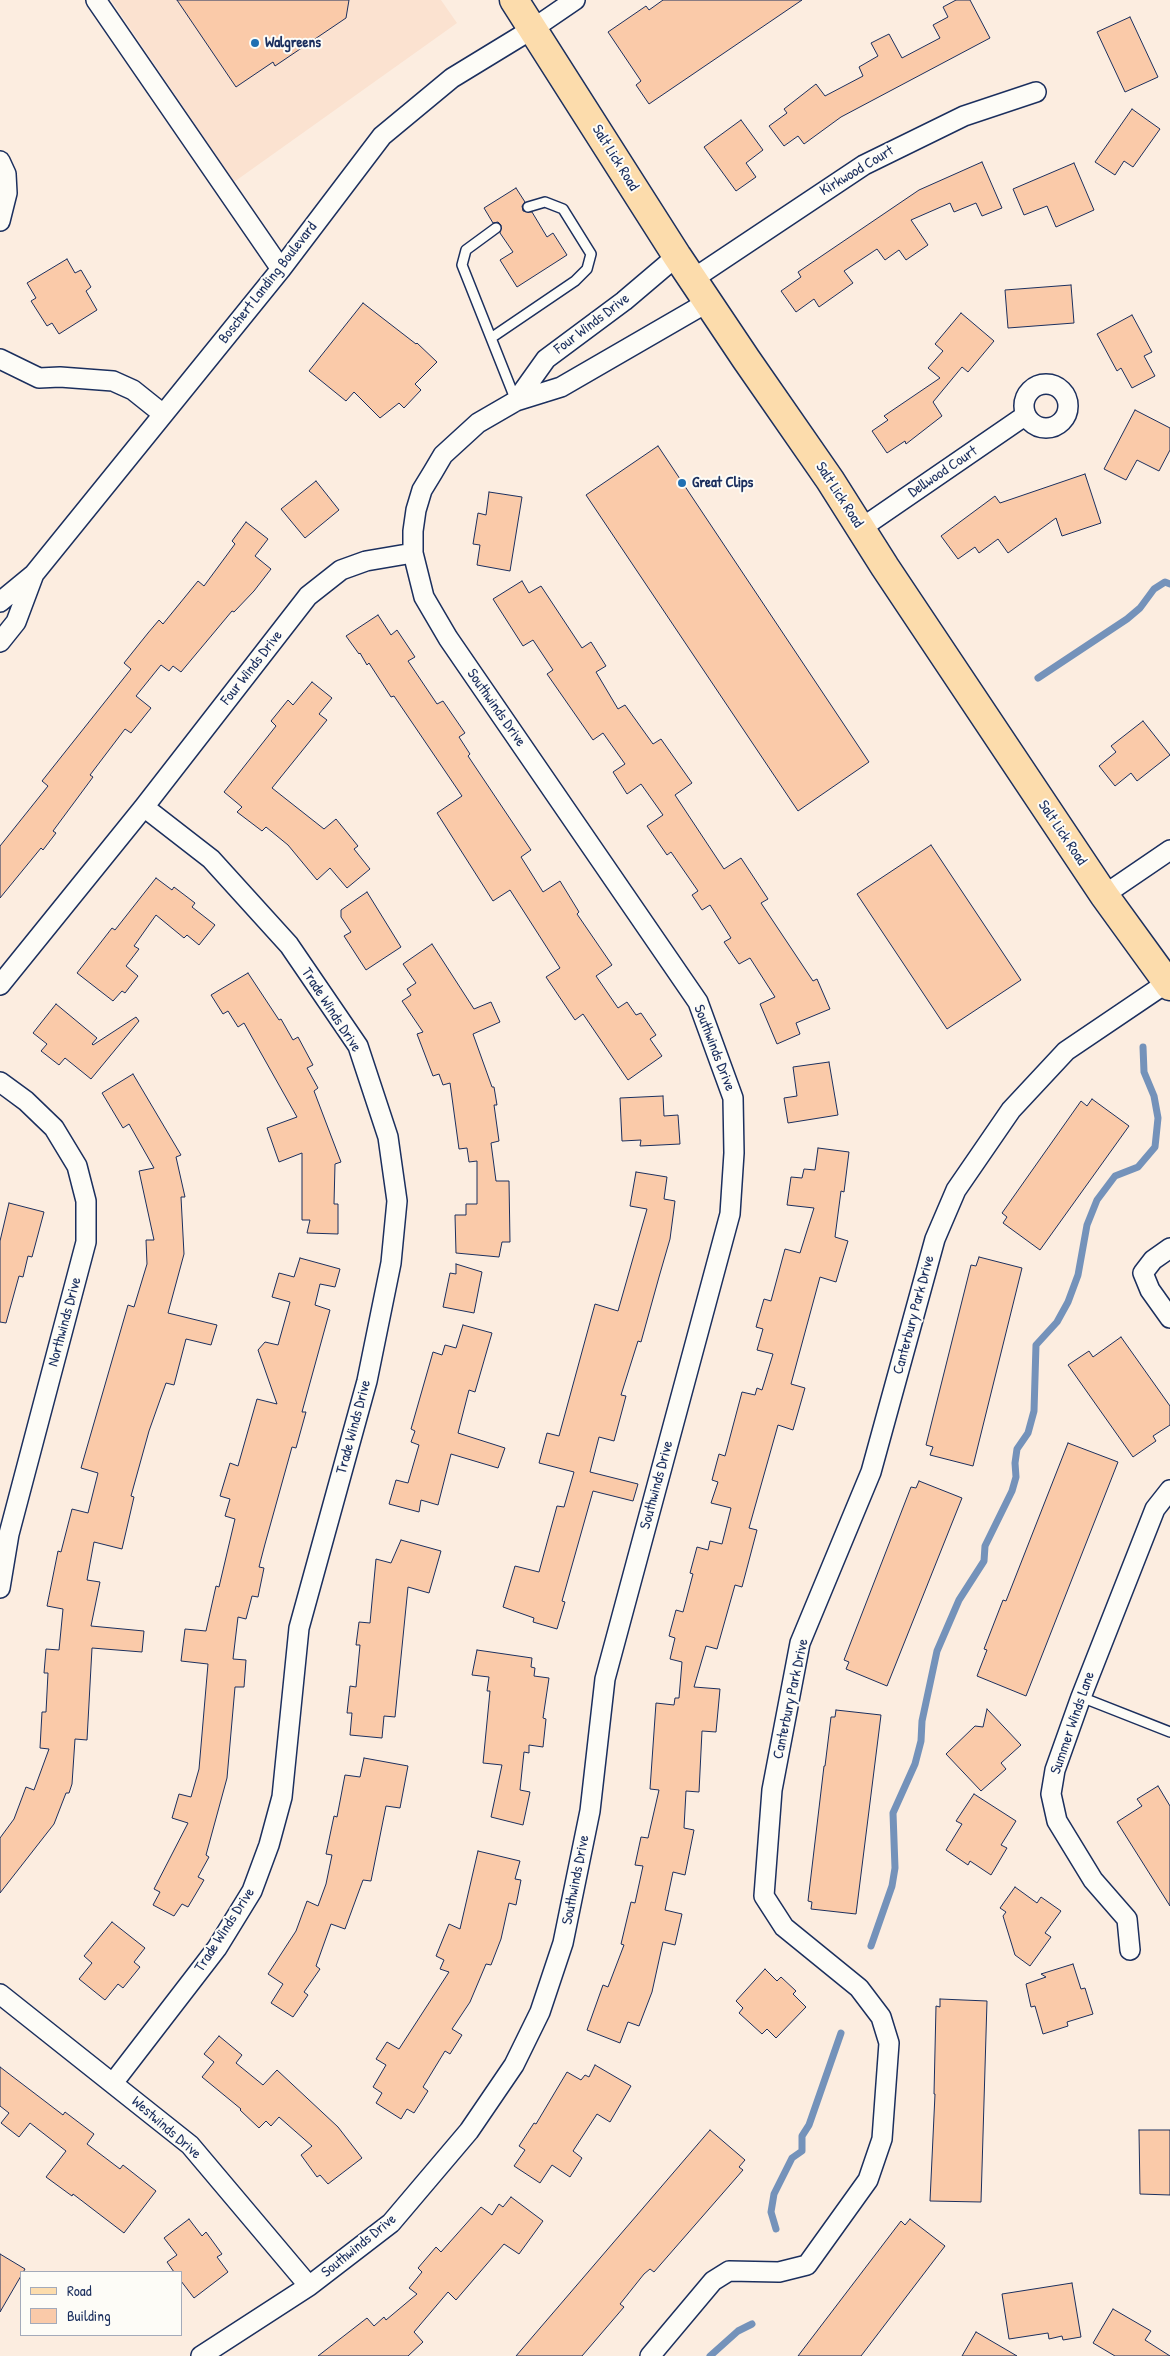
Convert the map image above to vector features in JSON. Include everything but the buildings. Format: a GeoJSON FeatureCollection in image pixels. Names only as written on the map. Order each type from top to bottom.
{"type":"FeatureCollection","features":[{"type":"Feature","properties":{"kind":"main road","name":"Salt Lick Road"},"geometry":{"type":"LineString","coordinates":[[514,0],[534,28],[708,302],[830,480],[860,529],[1104,895],[1169,984]]}},
{"type":"Feature","properties":{"kind":"street"},"geometry":{"type":"LineString","coordinates":[[96,0],[281,269]]}},
{"type":"Feature","properties":{"kind":"street","name":"Boschert Landing Boulevard"},"geometry":{"type":"LineString","coordinates":[[0,602],[34,574],[281,269],[382,136],[452,78],[534,28],[575,0]]}},
{"type":"Feature","properties":{"kind":"street","name":"Kirkwood Court"},"geometry":{"type":"LineString","coordinates":[[693,279],[864,165],[964,116],[1036,92]]}},
{"type":"Feature","properties":{"kind":"street"},"geometry":{"type":"LineString","coordinates":[[0,161],[6,174],[7,193],[0,221]]}},
{"type":"Feature","properties":{"kind":"street","name":"Four Winds Drive"},"geometry":{"type":"LineString","coordinates":[[516,401],[546,359],[624,301],[678,256]]}},
{"type":"Feature","properties":{"kind":"street","name":"Four Winds Drive"},"geometry":{"type":"LineString","coordinates":[[0,985],[144,807],[308,596],[341,570],[366,561],[413,553],[416,510],[422,490],[443,455],[478,423],[516,401],[561,387],[708,302]]}},
{"type":"Feature","properties":{"kind":"street"},"geometry":{"type":"LineString","coordinates":[[0,359],[39,378],[60,377],[113,381],[133,390],[163,414]]}},
{"type":"Feature","properties":{"kind":"street","name":"Dellwood Court"},"geometry":{"type":"LineString","coordinates":[[860,529],[1026,415]]}},
{"type":"Feature","properties":{"kind":"street","name":"Southwinds Drive"},"geometry":{"type":"LineString","coordinates":[[201,2356],[309,2286],[391,2223],[469,2130],[514,2065],[540,2012],[563,1943],[590,1811],[605,1678],[730,1214],[734,1153],[733,1098],[698,1002],[448,638],[424,597],[413,553]]}},
{"type":"Feature","properties":{"kind":"street","name":"Boschert Landing Boulevard"},"geometry":{"type":"LineString","coordinates":[[0,642],[16,622],[34,574]]}},
{"type":"Feature","properties":{"kind":"street","name":"Trade Winds Drive"},"geometry":{"type":"LineString","coordinates":[[114,2083],[217,1948],[252,1891],[269,1845],[282,1797],[299,1628],[367,1381],[391,1263],[396,1201],[388,1137],[358,1046],[289,945],[211,859],[144,807]]}},
{"type":"Feature","properties":{"kind":"street"},"geometry":{"type":"LineString","coordinates":[[1104,895],[1170,850]]}},
{"type":"Feature","properties":{"kind":"street","name":"Canterbury Park Drive"},"geometry":{"type":"LineString","coordinates":[[650,2356],[713,2281],[729,2271],[779,2272],[807,2265],[868,2180],[882,2139],[889,2043],[881,2017],[858,1988],[784,1927],[764,1896],[772,1790],[800,1643],[871,1472],[935,1238],[956,1190],[1011,1110],[1066,1051],[1169,984]]}},
{"type":"Feature","properties":{"kind":"street","name":"Northwinds Drive"},"geometry":{"type":"LineString","coordinates":[[0,1082],[26,1101],[54,1128],[77,1166],[86,1210],[86,1242],[9,1534],[0,1588]]}},
{"type":"Feature","properties":{"kind":"street"},"geometry":{"type":"LineString","coordinates":[[1170,1248],[1153,1260],[1143,1273],[1150,1290],[1170,1318]]}},
{"type":"Feature","properties":{"kind":"street","name":"Summer Winds Lane"},"geometry":{"type":"LineString","coordinates":[[1130,1950],[1127,1919],[1093,1880],[1058,1821],[1051,1794],[1054,1770],[1080,1697],[1155,1509],[1170,1490]]}},
{"type":"Feature","properties":{"kind":"street","name":"Westwinds Drive"},"geometry":{"type":"LineString","coordinates":[[0,1994],[190,2145],[309,2286]]}},
{"type":"Feature","properties":{"kind":"lane"},"geometry":{"type":"LineString","coordinates":[[491,338],[575,281],[587,269],[591,254],[563,209],[546,202],[528,207]]}},
{"type":"Feature","properties":{"kind":"lane"},"geometry":{"type":"LineString","coordinates":[[496,228],[466,250],[462,265],[516,401]]}},
{"type":"Feature","properties":{"kind":"lane"},"geometry":{"type":"LineString","coordinates":[[1080,1697],[1170,1732]]}},
{"type":"Feature","properties":{"kind":"shaded area"},"geometry":{"type":"Polygon","coordinates":[[[111,0],[441,0],[457,23],[234,182],[111,0]]]}},
{"type":"Feature","properties":{"kind":"waterway"},"geometry":{"type":"LineString","coordinates":[[1038,678],[1127,619],[1140,608],[1154,589],[1165,582],[1170,584]]}},
{"type":"Feature","properties":{"kind":"waterway"},"geometry":{"type":"LineString","coordinates":[[871,1946],[892,1886],[895,1868],[893,1813],[915,1764],[937,1651],[959,1600],[984,1561],[985,1546],[1012,1491],[1016,1477],[1017,1449],[1028,1433],[1034,1411],[1036,1345],[1057,1322],[1068,1302],[1078,1275],[1087,1225],[1097,1200],[1115,1176],[1138,1167],[1155,1147],[1158,1118],[1154,1096],[1144,1072],[1143,1047]]}},
{"type":"Feature","properties":{"kind":"waterway"},"geometry":{"type":"LineString","coordinates":[[776,2229],[771,2212],[774,2194],[792,2158],[802,2151],[802,2136],[809,2125],[841,2033]]}},
{"type":"Feature","properties":{"kind":"waterway"},"geometry":{"type":"LineString","coordinates":[[710,2356],[738,2331],[752,2324]]}},
{"type":"Feature","properties":{"kind":"place","name":"Walgreens"},"geometry":{"type":"Point","coordinates":[255,43]}},
{"type":"Feature","properties":{"kind":"place","name":"Great Clips"},"geometry":{"type":"Point","coordinates":[682,483]}}]}
